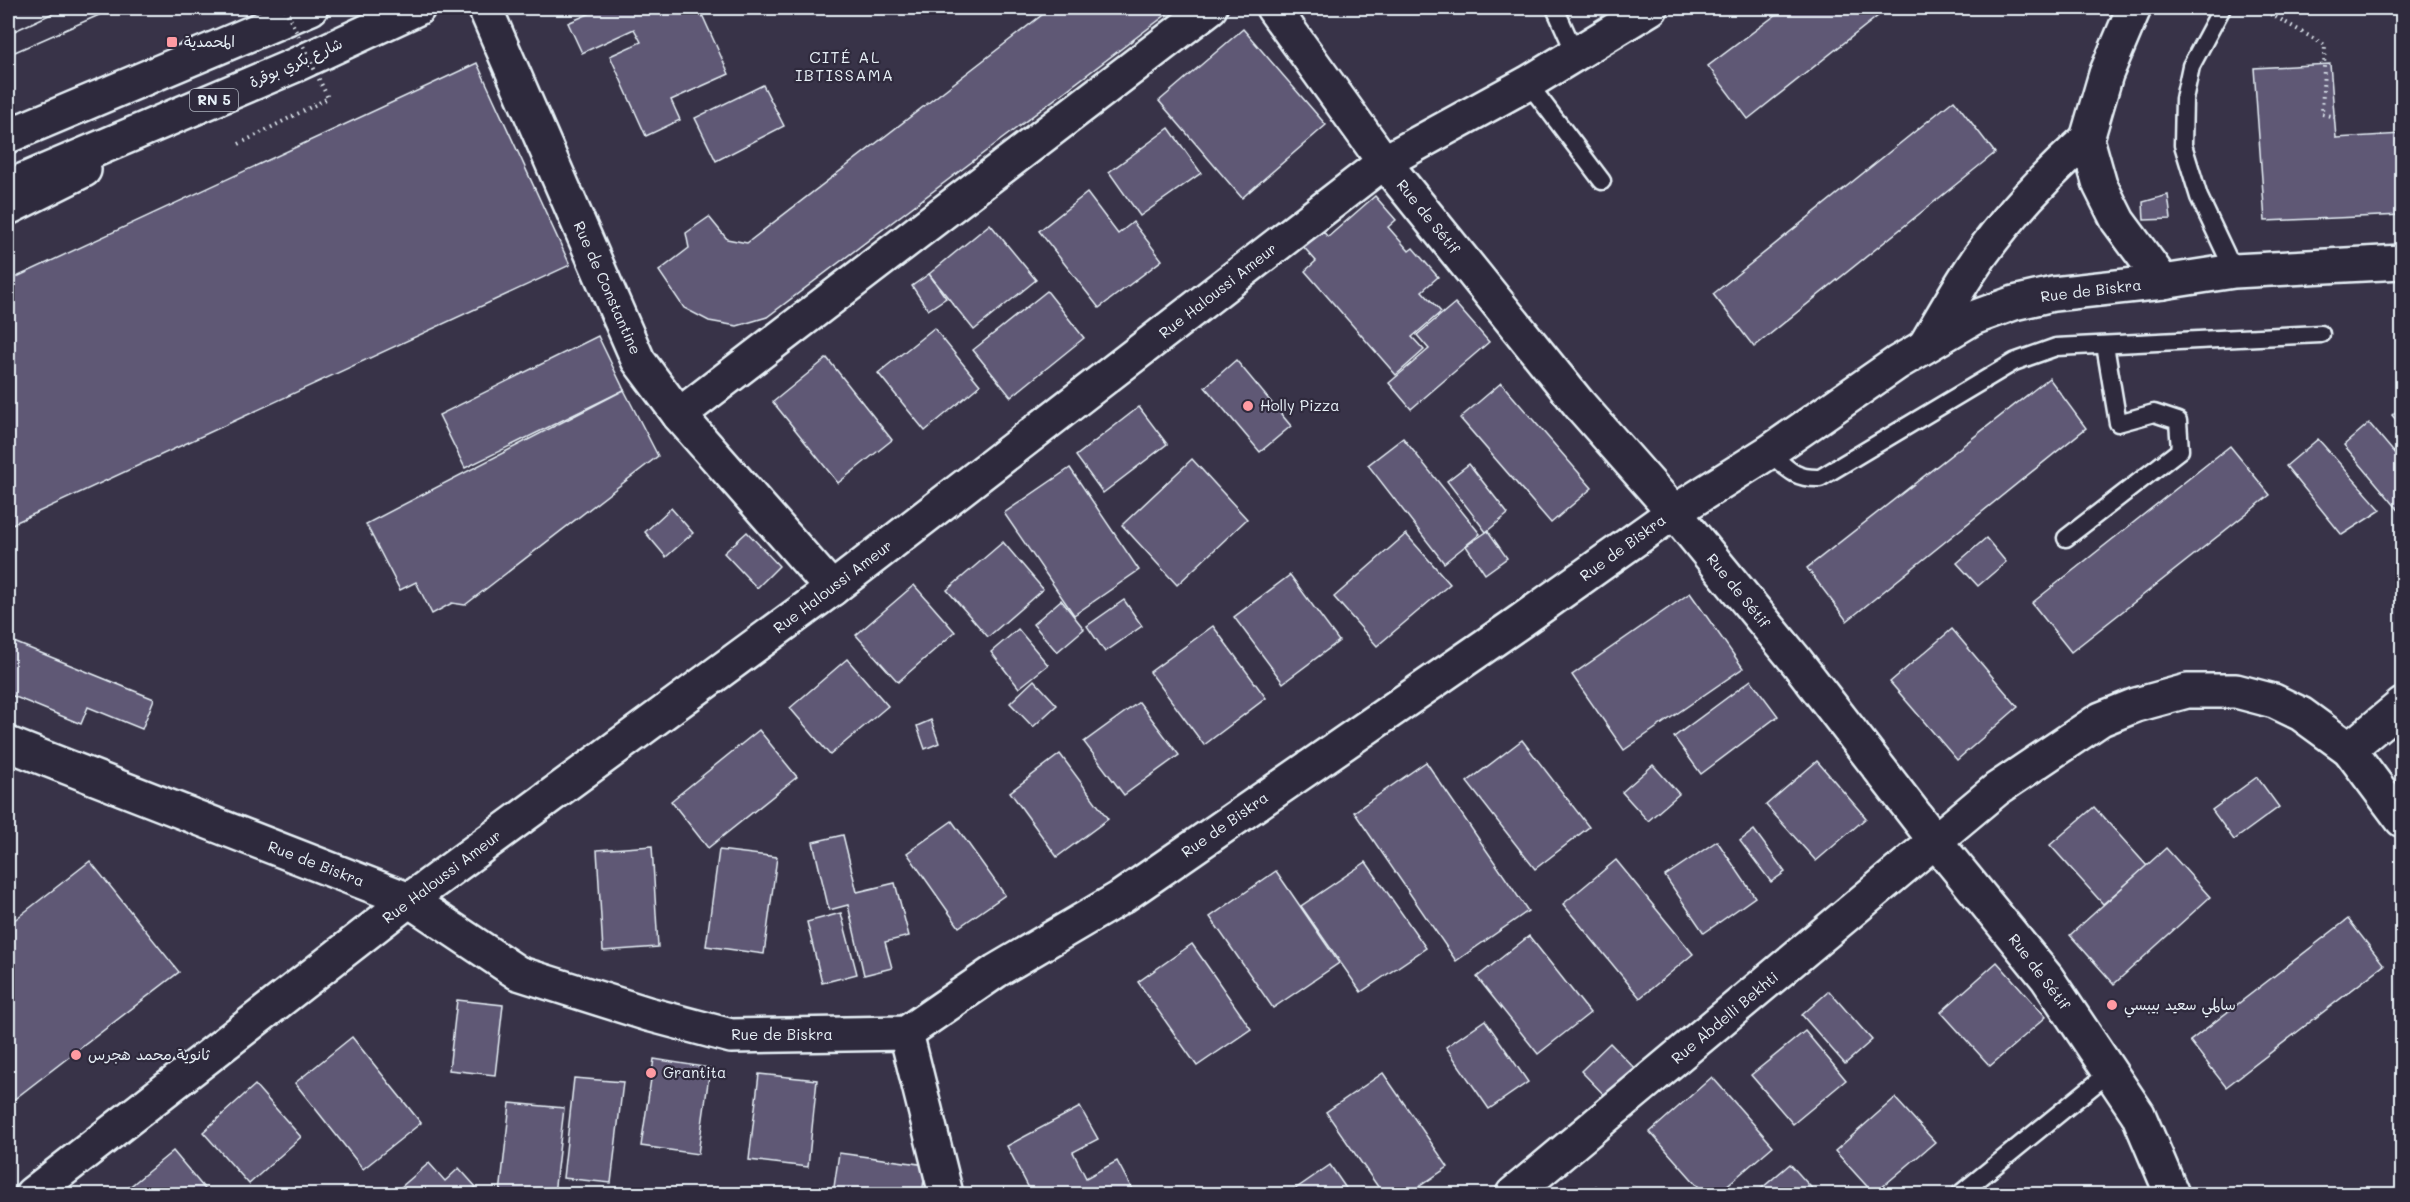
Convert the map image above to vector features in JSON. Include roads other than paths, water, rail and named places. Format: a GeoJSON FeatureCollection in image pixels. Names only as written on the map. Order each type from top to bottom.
{"type":"FeatureCollection","features":[{"type":"Feature","properties":{"kind":"main road"},"geometry":{"type":"LineString","coordinates":[[8,136],[311,8]]}},
{"type":"Feature","properties":{"kind":"main road","name":"شارع بكري بوقرة"},"geometry":{"type":"LineString","coordinates":[[8,187],[293,66],[418,8]]}},
{"type":"Feature","properties":{"kind":"main road","name":"Rue de Constantine"},"geometry":{"type":"LineString","coordinates":[[485,8],[638,360],[679,415],[832,589]]}},
{"type":"Feature","properties":{"kind":"main road"},"geometry":{"type":"LineString","coordinates":[[679,415],[1210,8]]}},
{"type":"Feature","properties":{"kind":"main road","name":"Rue de Sétif"},"geometry":{"type":"LineString","coordinates":[[1273,8],[1384,162],[1579,404],[1674,512],[1797,662],[1936,842],[2047,978],[2138,1114],[2172,1194]]}},
{"type":"Feature","properties":{"kind":"main road","name":"Rue Haloussi Ameur"},"geometry":{"type":"LineString","coordinates":[[32,1194],[409,900],[832,589],[1384,162],[1528,83],[1651,8]]}},
{"type":"Feature","properties":{"kind":"main road"},"geometry":{"type":"LineString","coordinates":[[1925,346],[1966,277],[2008,219],[2055,167],[2087,139],[2106,75],[2134,8]]}},
{"type":"Feature","properties":{"kind":"main road"},"geometry":{"type":"LineString","coordinates":[[8,208],[293,66]]}},
{"type":"Feature","properties":{"kind":"main road"},"geometry":{"type":"LineString","coordinates":[[2087,139],[2100,185],[2118,221],[2163,282]]}},
{"type":"Feature","properties":{"kind":"main road","name":"Rue de Biskra"},"geometry":{"type":"LineString","coordinates":[[8,744],[409,900],[519,973],[648,1014],[731,1036],[906,1033],[996,971],[1120,898],[1518,623],[1674,512],[1770,452],[1925,346],[1973,318],[2014,303],[2053,294],[2163,282],[2234,271],[2403,262]]}},
{"type":"Feature","properties":{"kind":"main road","name":"Rue Abdelli Bekhti"},"geometry":{"type":"LineString","coordinates":[[1513,1194],[1997,789],[2101,719],[2136,705],[2187,691],[2236,691],[2274,701],[2301,714],[2349,749],[2403,820]]}},
{"type":"Feature","properties":{"kind":"main road"},"geometry":{"type":"LineString","coordinates":[[2349,749],[2403,705]]}},
{"type":"Feature","properties":{"kind":"main road"},"geometry":{"type":"LineString","coordinates":[[906,1033],[946,1194]]}},
{"type":"Feature","properties":{"kind":"lane"},"geometry":{"type":"LineString","coordinates":[[1555,8],[1575,53]]}},
{"type":"Feature","properties":{"kind":"lane"},"geometry":{"type":"LineString","coordinates":[[2222,8],[2191,66],[2184,99],[2183,145],[2199,197],[2234,271]]}},
{"type":"Feature","properties":{"kind":"lane"},"geometry":{"type":"LineString","coordinates":[[1528,83],[1602,181]]}},
{"type":"Feature","properties":{"kind":"lane"},"geometry":{"type":"LineString","coordinates":[[1770,452],[1792,473],[1805,479],[1821,478],[2014,362],[2056,347],[2321,334]]}},
{"type":"Feature","properties":{"kind":"lane"},"geometry":{"type":"LineString","coordinates":[[2066,538],[2180,450],[2178,421],[2154,413],[2118,423],[2105,345]]}},
{"type":"Feature","properties":{"kind":"lane"},"geometry":{"type":"LineString","coordinates":[[1960,1194],[2110,1072]]}},
{"type":"Feature","properties":{"kind":"tram line"},"geometry":{"type":"LineString","coordinates":[[8,34],[64,8]]}},
{"type":"Feature","properties":{"kind":"tram line"},"geometry":{"type":"LineString","coordinates":[[8,55],[115,8]]}},
{"type":"Feature","properties":{"kind":"place","name":"المحمدية"},"geometry":{"type":"Point","coordinates":[172,42]}},
{"type":"Feature","properties":{"kind":"place","name":"Holly Pizza"},"geometry":{"type":"Point","coordinates":[1248,406]}},
{"type":"Feature","properties":{"kind":"place","name":"سالمي سعيد بيبسي"},"geometry":{"type":"Point","coordinates":[2112,1005]}},
{"type":"Feature","properties":{"kind":"place","name":"ثانوية محمد هجرس"},"geometry":{"type":"Point","coordinates":[76,1055]}},
{"type":"Feature","properties":{"kind":"place","name":"Grantita"},"geometry":{"type":"Point","coordinates":[651,1073]}},
{"type":"Feature","properties":{"kind":"district","name":"CITÉ AL IBTISSAMA"},"geometry":{"type":"Point","coordinates":[845,66]}}]}
